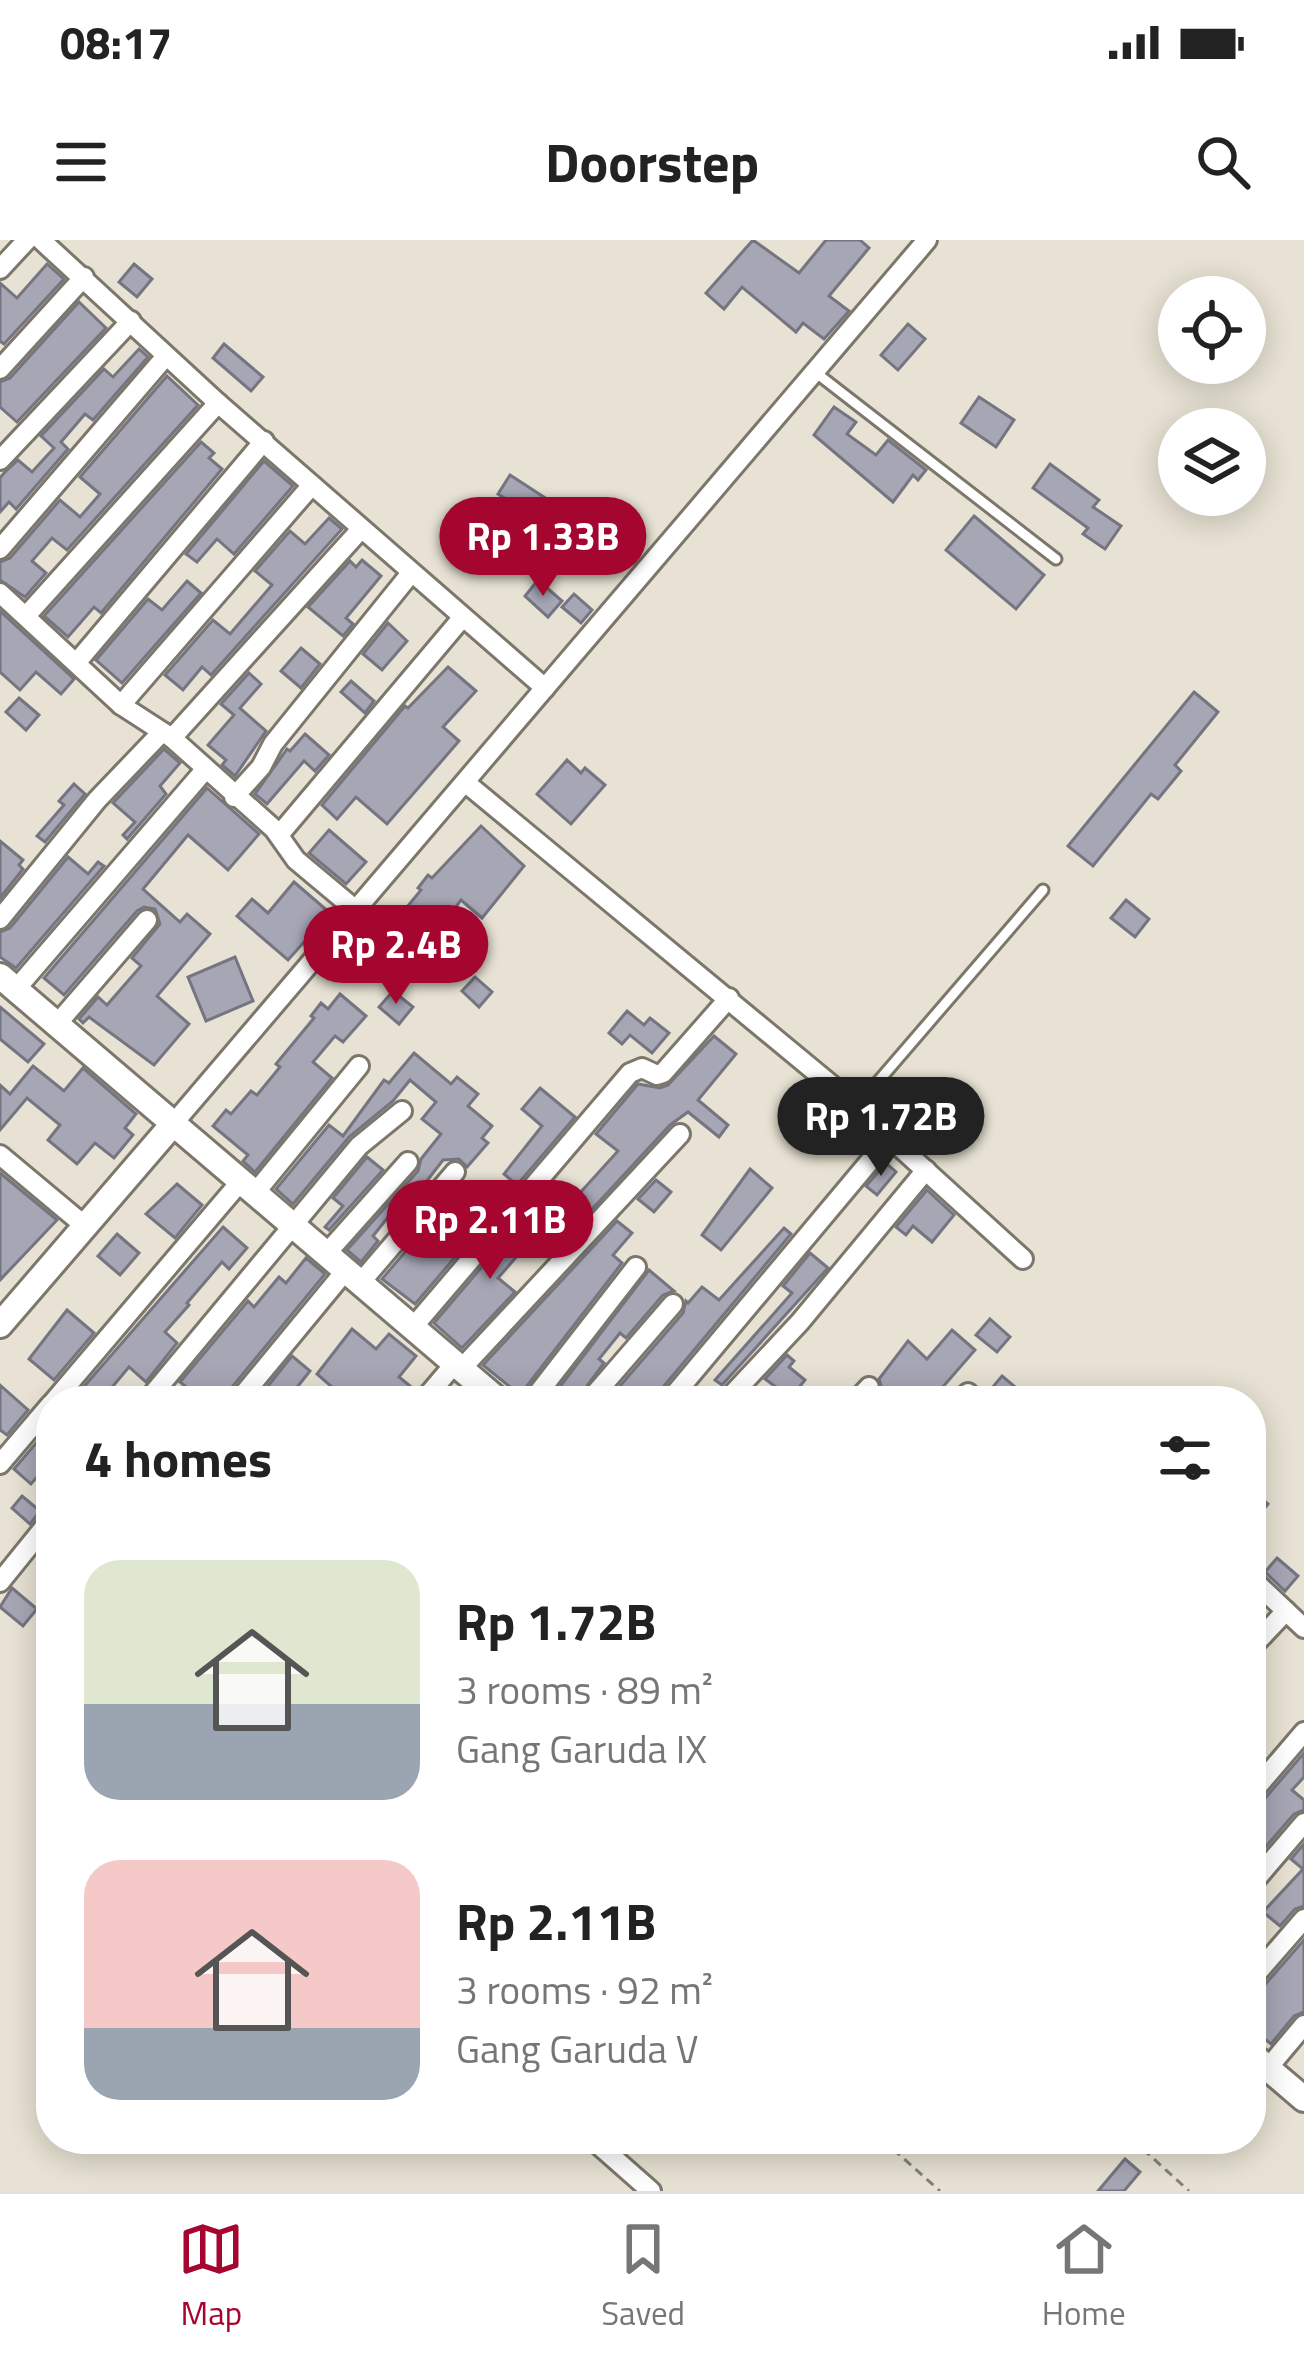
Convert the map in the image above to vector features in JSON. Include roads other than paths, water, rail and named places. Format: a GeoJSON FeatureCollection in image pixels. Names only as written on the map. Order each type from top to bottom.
{"type":"FeatureCollection","features":[{"type":"Feature","properties":{"kind":"street"},"geometry":{"type":"LineString","coordinates":[[0,269],[27,240]]}},
{"type":"Feature","properties":{"kind":"street"},"geometry":{"type":"LineString","coordinates":[[41,240],[218,403],[545,688]]}},
{"type":"Feature","properties":{"kind":"street"},"geometry":{"type":"LineString","coordinates":[[3,1316],[358,911],[927,240]]}},
{"type":"Feature","properties":{"kind":"street"},"geometry":{"type":"LineString","coordinates":[[0,369],[84,278]]}},
{"type":"Feature","properties":{"kind":"street"},"geometry":{"type":"LineString","coordinates":[[0,460],[131,321]]}},
{"type":"Feature","properties":{"kind":"street"},"geometry":{"type":"LineString","coordinates":[[0,548],[166,356]]}},
{"type":"Feature","properties":{"kind":"street"},"geometry":{"type":"LineString","coordinates":[[26,616],[218,403]]}},
{"type":"Feature","properties":{"kind":"street"},"geometry":{"type":"LineString","coordinates":[[77,662],[264,441]]}},
{"type":"Feature","properties":{"kind":"street"},"geometry":{"type":"LineString","coordinates":[[121,705],[312,484]]}},
{"type":"Feature","properties":{"kind":"street"},"geometry":{"type":"LineString","coordinates":[[0,919],[97,800],[167,735],[361,529]]}},
{"type":"Feature","properties":{"kind":"street"},"geometry":{"type":"LineString","coordinates":[[234,797],[411,573]]}},
{"type":"Feature","properties":{"kind":"street"},"geometry":{"type":"LineString","coordinates":[[0,593],[121,705],[167,735],[279,835],[296,860],[358,911]]}},
{"type":"Feature","properties":{"kind":"street"},"geometry":{"type":"LineString","coordinates":[[279,835],[462,618]]}},
{"type":"Feature","properties":{"kind":"street"},"geometry":{"type":"LineString","coordinates":[[204,770],[8,982],[483,1386]]}},
{"type":"Feature","properties":{"kind":"street"},"geometry":{"type":"LineString","coordinates":[[466,783],[856,1106],[1024,1258]]}},
{"type":"Feature","properties":{"kind":"street"},"geometry":{"type":"LineString","coordinates":[[56,1024],[147,920]]}},
{"type":"Feature","properties":{"kind":"street"},"geometry":{"type":"LineString","coordinates":[[414,1326],[630,1073],[642,1068],[657,1076],[663,1073],[729,998]]}},
{"type":"Feature","properties":{"kind":"street"},"geometry":{"type":"LineString","coordinates":[[67,1386],[359,1066]]}},
{"type":"Feature","properties":{"kind":"street"},"geometry":{"type":"LineString","coordinates":[[159,1386],[359,1146],[402,1112]]}},
{"type":"Feature","properties":{"kind":"street"},"geometry":{"type":"LineString","coordinates":[[438,1386],[680,1134]]}},
{"type":"Feature","properties":{"kind":"street"},"geometry":{"type":"LineString","coordinates":[[682,1386],[891,1136]]}},
{"type":"Feature","properties":{"kind":"street"},"geometry":{"type":"LineString","coordinates":[[0,1155],[85,1226]]}},
{"type":"Feature","properties":{"kind":"street"},"geometry":{"type":"LineString","coordinates":[[250,1386],[344,1269],[408,1162]]}},
{"type":"Feature","properties":{"kind":"street"},"geometry":{"type":"LineString","coordinates":[[740,1386],[800,1322],[926,1170]]}},
{"type":"Feature","properties":{"kind":"street"},"geometry":{"type":"LineString","coordinates":[[344,1269],[455,1172]]}},
{"type":"Feature","properties":{"kind":"street"},"geometry":{"type":"LineString","coordinates":[[544,1386],[637,1267]]}},
{"type":"Feature","properties":{"kind":"street"},"geometry":{"type":"LineString","coordinates":[[602,1386],[673,1304]]}},
{"type":"Feature","properties":{"kind":"street"},"geometry":{"type":"LineString","coordinates":[[0,1464],[36,1421]]}},
{"type":"Feature","properties":{"kind":"street"},"geometry":{"type":"LineString","coordinates":[[0,1582],[36,1538]]}},
{"type":"Feature","properties":{"kind":"street"},"geometry":{"type":"LineString","coordinates":[[1266,1592],[1304,1628]]}},
{"type":"Feature","properties":{"kind":"street"},"geometry":{"type":"LineString","coordinates":[[1266,1632],[1286,1611]]}},
{"type":"Feature","properties":{"kind":"street"},"geometry":{"type":"LineString","coordinates":[[1266,1776],[1304,1732]]}},
{"type":"Feature","properties":{"kind":"street"},"geometry":{"type":"LineString","coordinates":[[1266,1867],[1304,1823]]}},
{"type":"Feature","properties":{"kind":"street"},"geometry":{"type":"LineString","coordinates":[[1266,1963],[1304,1919]]}},
{"type":"Feature","properties":{"kind":"street"},"geometry":{"type":"LineString","coordinates":[[1266,2055],[1304,2025]]}},
{"type":"Feature","properties":{"kind":"street"},"geometry":{"type":"LineString","coordinates":[[1266,2067],[1304,2099]]}},
{"type":"Feature","properties":{"kind":"street"},"geometry":{"type":"LineString","coordinates":[[609,2154],[650,2191]]}},
{"type":"Feature","properties":{"kind":"lane"},"geometry":{"type":"LineString","coordinates":[[815,373],[1056,559]]}},
{"type":"Feature","properties":{"kind":"lane"},"geometry":{"type":"LineString","coordinates":[[856,1106],[1043,890]]}}]}
